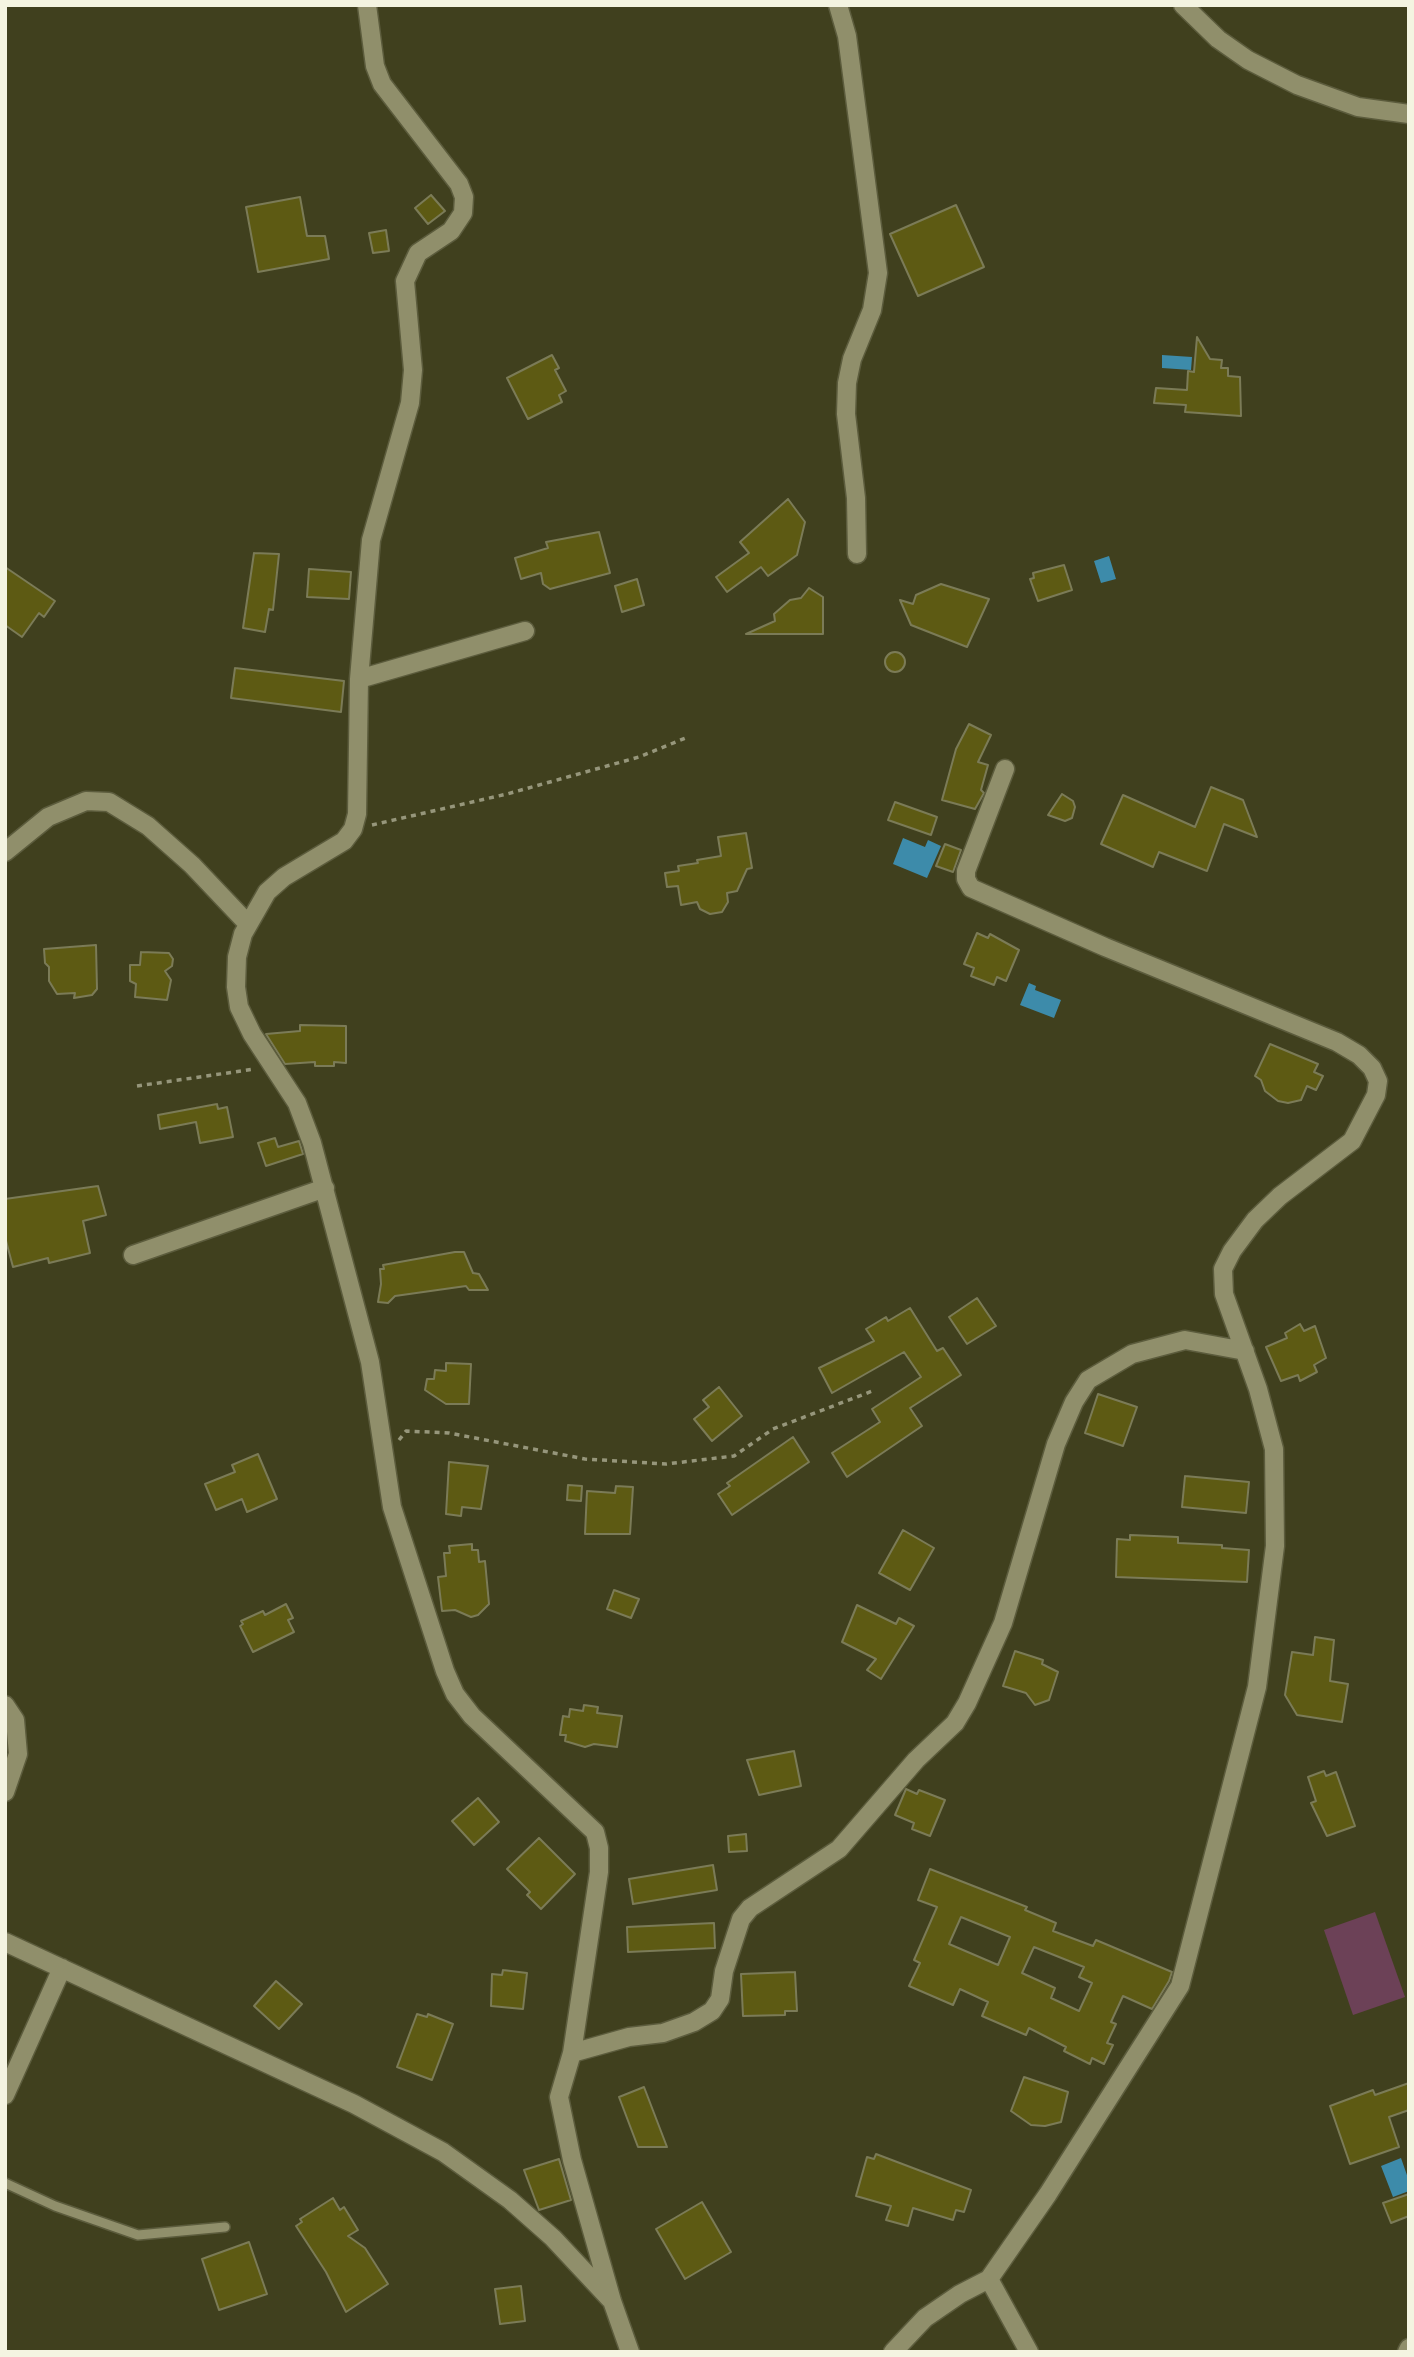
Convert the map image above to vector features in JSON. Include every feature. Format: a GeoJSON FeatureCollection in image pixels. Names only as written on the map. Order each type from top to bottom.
{"type":"FeatureCollection","features":[{"type":"Feature","properties":{"kind":"street"},"geometry":{"type":"LineString","coordinates":[[368,5],[375,66],[382,85],[459,184],[464,197],[460,222],[418,253],[409,267],[405,281],[413,370],[410,403],[371,540],[359,679],[357,814],[353,829],[335,848],[284,877],[267,892],[248,924],[237,957],[239,1007],[252,1034],[297,1102],[325,1188],[370,1362],[392,1507],[455,1694],[472,1716],[595,1832],[600,1848],[599,1872],[572,2053],[559,2097],[563,2122],[612,2301],[630,2352]]}},
{"type":"Feature","properties":{"kind":"street"},"geometry":{"type":"LineString","coordinates":[[838,5],[848,36],[878,273],[872,310],[852,359],[847,383],[848,439],[856,498],[857,554]]}},
{"type":"Feature","properties":{"kind":"street"},"geometry":{"type":"LineString","coordinates":[[1183,5],[1238,53],[1297,85],[1358,107],[1409,114]]}},
{"type":"Feature","properties":{"kind":"street"},"geometry":{"type":"LineString","coordinates":[[359,679],[525,631]]}},
{"type":"Feature","properties":{"kind":"street"},"geometry":{"type":"LineString","coordinates":[[893,2352],[925,2318],[960,2294],[989,2279],[1161,2021],[1180,1986],[1257,1687],[1275,1546],[1274,1449],[1245,1351],[1224,1294],[1223,1269],[1232,1251],[1255,1220],[1280,1196],[1352,1140],[1376,1095],[1378,1081],[1372,1068],[1359,1055],[1337,1042],[1105,947],[971,888],[966,879],[966,871],[1005,769]]}},
{"type":"Feature","properties":{"kind":"street"},"geometry":{"type":"LineString","coordinates":[[5,852],[48,817],[86,801],[109,802],[148,825],[192,865],[248,924]]}},
{"type":"Feature","properties":{"kind":"street"},"geometry":{"type":"LineString","coordinates":[[133,1255],[325,1188]]}},
{"type":"Feature","properties":{"kind":"street"},"geometry":{"type":"LineString","coordinates":[[572,2053],[629,2037],[663,2033],[694,2022],[712,2011],[720,1999],[724,1972],[741,1919],[750,1909],[839,1849],[916,1760],[955,1723],[967,1703],[1003,1623],[1056,1444],[1074,1402],[1088,1380],[1132,1354],[1185,1340],[1245,1351]]}},
{"type":"Feature","properties":{"kind":"street"},"geometry":{"type":"LineString","coordinates":[[5,1704],[15,1720],[18,1754],[5,1792]]}},
{"type":"Feature","properties":{"kind":"street"},"geometry":{"type":"LineString","coordinates":[[5,1942],[354,2104],[443,2152],[519,2207],[612,2301]]}},
{"type":"Feature","properties":{"kind":"street"},"geometry":{"type":"LineString","coordinates":[[5,2095],[62,1968]]}},
{"type":"Feature","properties":{"kind":"street"},"geometry":{"type":"LineString","coordinates":[[989,2279],[1029,2352]]}},
{"type":"Feature","properties":{"kind":"lane"},"geometry":{"type":"LineString","coordinates":[[5,2183],[55,2206],[138,2235],[225,2227]]}},
{"type":"Feature","properties":{"kind":"path"},"geometry":{"type":"LineString","coordinates":[[353,829],[507,794],[639,757],[688,737]]}},
{"type":"Feature","properties":{"kind":"path"},"geometry":{"type":"LineString","coordinates":[[137,1086],[275,1066]]}},
{"type":"Feature","properties":{"kind":"path"},"geometry":{"type":"LineString","coordinates":[[384,1458],[406,1432],[449,1433],[585,1460],[666,1464],[734,1457],[773,1429],[875,1390]]}},
{"type":"Feature","properties":{"kind":"shaded area"},"geometry":{"type":"Polygon","coordinates":[[[1375,1912],[1405,1997],[1353,2015],[1324,1930],[1375,1912]]]}},
{"type":"Feature","properties":{"kind":"water"},"geometry":{"type":"Polygon","coordinates":[[[1162,355],[1192,357],[1191,370],[1162,368],[1162,355]]]}},
{"type":"Feature","properties":{"kind":"water"},"geometry":{"type":"Polygon","coordinates":[[[1109,556],[1116,579],[1101,583],[1094,561],[1109,556]]]}},
{"type":"Feature","properties":{"kind":"water"},"geometry":{"type":"Polygon","coordinates":[[[903,838],[925,847],[928,840],[941,846],[927,878],[893,864],[903,838]]]}},
{"type":"Feature","properties":{"kind":"water"},"geometry":{"type":"Polygon","coordinates":[[[1029,983],[1036,986],[1035,990],[1061,1000],[1054,1018],[1020,1005],[1029,983]]]}},
{"type":"Feature","properties":{"kind":"water"},"geometry":{"type":"Polygon","coordinates":[[[1401,2158],[1409,2181],[1409,2191],[1393,2197],[1381,2166],[1401,2158]]]}},
{"type":"Feature","properties":{"kind":"building"},"geometry":{"type":"Polygon","coordinates":[[[431,195],[445,211],[428,224],[415,208],[431,195]]]}},
{"type":"Feature","properties":{"kind":"building"},"geometry":{"type":"Polygon","coordinates":[[[300,197],[307,236],[325,236],[329,259],[258,272],[246,207],[300,197]]]}},
{"type":"Feature","properties":{"kind":"building"},"geometry":{"type":"Polygon","coordinates":[[[956,205],[984,267],[918,296],[890,234],[956,205]]]}},
{"type":"Feature","properties":{"kind":"building"},"geometry":{"type":"Polygon","coordinates":[[[386,230],[389,251],[373,253],[369,233],[386,230]]]}},
{"type":"Feature","properties":{"kind":"building"},"geometry":{"type":"Polygon","coordinates":[[[1197,337],[1210,359],[1222,360],[1221,368],[1228,368],[1228,376],[1240,377],[1241,416],[1185,412],[1186,405],[1154,403],[1156,388],[1187,390],[1188,371],[1194,372],[1197,337]]]}},
{"type":"Feature","properties":{"kind":"building"},"geometry":{"type":"Polygon","coordinates":[[[552,355],[559,368],[555,370],[566,391],[559,395],[562,402],[528,419],[507,378],[552,355]]]}},
{"type":"Feature","properties":{"kind":"building"},"geometry":{"type":"Polygon","coordinates":[[[788,499],[805,522],[797,555],[768,576],[761,567],[727,592],[716,577],[749,553],[740,542],[788,499]]]}},
{"type":"Feature","properties":{"kind":"building"},"geometry":{"type":"Polygon","coordinates":[[[599,532],[610,573],[550,589],[543,584],[541,573],[521,579],[515,558],[548,548],[546,542],[599,532]]]}},
{"type":"Feature","properties":{"kind":"building"},"geometry":{"type":"Polygon","coordinates":[[[254,553],[279,554],[273,610],[269,609],[265,632],[243,628],[254,553]]]}},
{"type":"Feature","properties":{"kind":"building"},"geometry":{"type":"Polygon","coordinates":[[[1064,565],[1072,590],[1038,601],[1030,579],[1034,578],[1033,573],[1064,565]]]}},
{"type":"Feature","properties":{"kind":"building"},"geometry":{"type":"Polygon","coordinates":[[[5,567],[55,601],[44,617],[39,613],[22,637],[5,625],[5,567]]]}},
{"type":"Feature","properties":{"kind":"building"},"geometry":{"type":"Polygon","coordinates":[[[309,569],[351,572],[349,599],[307,597],[309,569]]]}},
{"type":"Feature","properties":{"kind":"building"},"geometry":{"type":"Polygon","coordinates":[[[637,579],[644,605],[622,612],[615,586],[637,579]]]}},
{"type":"Feature","properties":{"kind":"building"},"geometry":{"type":"Polygon","coordinates":[[[941,584],[989,599],[967,647],[911,625],[900,600],[913,604],[916,595],[941,584]]]}},
{"type":"Feature","properties":{"kind":"building"},"geometry":{"type":"Polygon","coordinates":[[[809,588],[823,597],[823,634],[746,634],[775,621],[774,614],[790,600],[801,598],[809,588]]]}},
{"type":"Feature","properties":{"kind":"building"},"geometry":{"type":"Polygon","coordinates":[[[895,652],[902,655],[905,662],[902,669],[895,672],[888,669],[885,662],[888,655],[895,652]]]}},
{"type":"Feature","properties":{"kind":"building"},"geometry":{"type":"Polygon","coordinates":[[[235,668],[344,681],[341,712],[231,698],[235,668]]]}},
{"type":"Feature","properties":{"kind":"building"},"geometry":{"type":"Polygon","coordinates":[[[969,724],[991,735],[978,762],[988,765],[981,790],[984,793],[975,809],[942,800],[956,749],[969,724]]]}},
{"type":"Feature","properties":{"kind":"building"},"geometry":{"type":"Polygon","coordinates":[[[1211,787],[1243,800],[1257,837],[1224,824],[1207,871],[1159,852],[1153,867],[1101,844],[1123,795],[1195,827],[1211,787]]]}},
{"type":"Feature","properties":{"kind":"building"},"geometry":{"type":"Polygon","coordinates":[[[1062,794],[1073,801],[1075,807],[1072,818],[1065,821],[1048,815],[1062,794]]]}},
{"type":"Feature","properties":{"kind":"building"},"geometry":{"type":"Polygon","coordinates":[[[895,802],[937,817],[931,835],[888,820],[895,802]]]}},
{"type":"Feature","properties":{"kind":"building"},"geometry":{"type":"Polygon","coordinates":[[[746,833],[752,868],[747,869],[737,891],[727,893],[728,902],[722,912],[710,914],[700,909],[697,902],[681,905],[678,886],[667,887],[665,873],[679,871],[678,866],[698,863],[697,860],[721,856],[718,837],[746,833]]]}},
{"type":"Feature","properties":{"kind":"building"},"geometry":{"type":"Polygon","coordinates":[[[945,844],[961,850],[953,872],[936,866],[945,844]]]}},
{"type":"Feature","properties":{"kind":"building"},"geometry":{"type":"Polygon","coordinates":[[[977,933],[988,938],[990,934],[1019,950],[1006,981],[997,977],[994,985],[971,976],[974,968],[964,964],[977,933]]]}},
{"type":"Feature","properties":{"kind":"building"},"geometry":{"type":"Polygon","coordinates":[[[96,945],[97,989],[92,995],[74,998],[75,993],[57,994],[49,981],[49,967],[45,963],[44,949],[96,945]]]}},
{"type":"Feature","properties":{"kind":"building"},"geometry":{"type":"Polygon","coordinates":[[[141,952],[169,953],[173,959],[172,966],[165,971],[171,980],[167,1000],[135,997],[136,984],[130,981],[130,965],[140,965],[141,952]]]}},
{"type":"Feature","properties":{"kind":"building"},"geometry":{"type":"Polygon","coordinates":[[[300,1025],[346,1026],[346,1063],[334,1062],[334,1066],[315,1066],[315,1062],[285,1064],[266,1034],[300,1031],[300,1025]]]}},
{"type":"Feature","properties":{"kind":"building"},"geometry":{"type":"Polygon","coordinates":[[[1270,1044],[1318,1064],[1314,1072],[1323,1076],[1316,1090],[1307,1086],[1301,1100],[1288,1103],[1278,1101],[1265,1091],[1261,1080],[1255,1076],[1270,1044]]]}},
{"type":"Feature","properties":{"kind":"building"},"geometry":{"type":"Polygon","coordinates":[[[217,1104],[218,1109],[227,1107],[233,1137],[200,1143],[196,1122],[160,1129],[158,1115],[217,1104]]]}},
{"type":"Feature","properties":{"kind":"building"},"geometry":{"type":"Polygon","coordinates":[[[275,1138],[278,1147],[299,1141],[303,1154],[266,1166],[258,1143],[275,1138]]]}},
{"type":"Feature","properties":{"kind":"building"},"geometry":{"type":"Polygon","coordinates":[[[98,1186],[106,1215],[83,1221],[90,1253],[49,1263],[48,1258],[13,1267],[5,1237],[5,1199],[98,1186]]]}},
{"type":"Feature","properties":{"kind":"building"},"geometry":{"type":"Polygon","coordinates":[[[464,1252],[473,1273],[479,1274],[488,1290],[469,1290],[466,1286],[395,1296],[388,1303],[378,1302],[380,1269],[384,1269],[383,1265],[464,1252]]]}},
{"type":"Feature","properties":{"kind":"building"},"geometry":{"type":"Polygon","coordinates":[[[977,1298],[996,1326],[967,1344],[949,1317],[977,1298]]]}},
{"type":"Feature","properties":{"kind":"building"},"geometry":{"type":"Polygon","coordinates":[[[910,1308],[937,1351],[943,1348],[961,1375],[910,1408],[922,1426],[847,1477],[832,1453],[880,1422],[872,1409],[921,1377],[904,1352],[832,1393],[819,1368],[874,1341],[866,1329],[886,1317],[888,1321],[910,1308]]]}},
{"type":"Feature","properties":{"kind":"building"},"geometry":{"type":"Polygon","coordinates":[[[1300,1324],[1304,1331],[1315,1326],[1326,1358],[1314,1365],[1317,1372],[1300,1381],[1298,1375],[1281,1381],[1266,1347],[1287,1338],[1285,1333],[1300,1324]]]}},
{"type":"Feature","properties":{"kind":"building"},"geometry":{"type":"Polygon","coordinates":[[[446,1363],[471,1364],[469,1404],[446,1404],[425,1390],[427,1379],[434,1379],[435,1370],[446,1371],[446,1363]]]}},
{"type":"Feature","properties":{"kind":"building"},"geometry":{"type":"Polygon","coordinates":[[[719,1387],[742,1416],[712,1441],[694,1419],[709,1407],[703,1400],[719,1387]]]}},
{"type":"Feature","properties":{"kind":"building"},"geometry":{"type":"Polygon","coordinates":[[[1098,1394],[1137,1407],[1123,1446],[1085,1433],[1098,1394]]]}},
{"type":"Feature","properties":{"kind":"building"},"geometry":{"type":"Polygon","coordinates":[[[793,1437],[809,1462],[732,1515],[718,1494],[730,1486],[727,1483],[793,1437]]]}},
{"type":"Feature","properties":{"kind":"building"},"geometry":{"type":"Polygon","coordinates":[[[258,1454],[277,1499],[247,1512],[242,1499],[216,1510],[205,1484],[235,1472],[232,1465],[258,1454]]]}},
{"type":"Feature","properties":{"kind":"building"},"geometry":{"type":"Polygon","coordinates":[[[449,1462],[488,1466],[481,1509],[462,1507],[461,1516],[446,1514],[449,1462]]]}},
{"type":"Feature","properties":{"kind":"building"},"geometry":{"type":"Polygon","coordinates":[[[1185,1476],[1249,1482],[1246,1513],[1182,1507],[1185,1476]]]}},
{"type":"Feature","properties":{"kind":"building"},"geometry":{"type":"Polygon","coordinates":[[[568,1485],[582,1486],[581,1501],[567,1500],[568,1485]]]}},
{"type":"Feature","properties":{"kind":"building"},"geometry":{"type":"Polygon","coordinates":[[[616,1486],[633,1487],[630,1534],[585,1534],[587,1491],[615,1493],[616,1486]]]}},
{"type":"Feature","properties":{"kind":"building"},"geometry":{"type":"Polygon","coordinates":[[[903,1530],[934,1548],[910,1590],[879,1573],[903,1530]]]}},
{"type":"Feature","properties":{"kind":"building"},"geometry":{"type":"Polygon","coordinates":[[[1130,1535],[1178,1537],[1178,1543],[1222,1545],[1222,1548],[1249,1550],[1247,1582],[1116,1577],[1117,1539],[1130,1540],[1130,1535]]]}},
{"type":"Feature","properties":{"kind":"building"},"geometry":{"type":"Polygon","coordinates":[[[472,1544],[472,1550],[478,1550],[479,1562],[485,1561],[489,1604],[478,1615],[471,1617],[455,1610],[442,1611],[438,1577],[446,1576],[444,1553],[450,1553],[449,1546],[472,1544]]]}},
{"type":"Feature","properties":{"kind":"building"},"geometry":{"type":"Polygon","coordinates":[[[614,1590],[639,1599],[631,1618],[607,1609],[614,1590]]]}},
{"type":"Feature","properties":{"kind":"building"},"geometry":{"type":"Polygon","coordinates":[[[286,1604],[293,1618],[288,1620],[294,1632],[253,1652],[240,1626],[243,1624],[241,1621],[263,1611],[265,1615],[286,1604]]]}},
{"type":"Feature","properties":{"kind":"building"},"geometry":{"type":"Polygon","coordinates":[[[857,1605],[896,1624],[899,1618],[914,1626],[881,1679],[867,1670],[876,1659],[842,1642],[857,1605]]]}},
{"type":"Feature","properties":{"kind":"building"},"geometry":{"type":"Polygon","coordinates":[[[1315,1637],[1334,1640],[1330,1681],[1348,1684],[1342,1722],[1297,1715],[1285,1695],[1292,1652],[1313,1655],[1315,1637]]]}},
{"type":"Feature","properties":{"kind":"building"},"geometry":{"type":"Polygon","coordinates":[[[1015,1651],[1043,1660],[1042,1664],[1058,1672],[1049,1700],[1035,1705],[1026,1693],[1003,1686],[1015,1651]]]}},
{"type":"Feature","properties":{"kind":"building"},"geometry":{"type":"Polygon","coordinates":[[[584,1705],[598,1707],[597,1713],[622,1716],[617,1747],[594,1744],[585,1747],[565,1741],[566,1735],[560,1735],[563,1716],[569,1717],[570,1709],[583,1711],[584,1705]]]}},
{"type":"Feature","properties":{"kind":"building"},"geometry":{"type":"Polygon","coordinates":[[[794,1751],[801,1786],[759,1795],[747,1760],[794,1751]]]}},
{"type":"Feature","properties":{"kind":"building"},"geometry":{"type":"Polygon","coordinates":[[[1324,1771],[1326,1776],[1336,1772],[1355,1826],[1327,1836],[1311,1803],[1316,1801],[1308,1777],[1324,1771]]]}},
{"type":"Feature","properties":{"kind":"building"},"geometry":{"type":"Polygon","coordinates":[[[906,1789],[917,1794],[919,1790],[945,1800],[930,1836],[912,1829],[914,1823],[895,1815],[906,1789]]]}},
{"type":"Feature","properties":{"kind":"building"},"geometry":{"type":"Polygon","coordinates":[[[478,1798],[499,1822],[474,1845],[452,1821],[478,1798]]]}},
{"type":"Feature","properties":{"kind":"building"},"geometry":{"type":"Polygon","coordinates":[[[746,1834],[747,1851],[729,1852],[728,1836],[746,1834]]]}},
{"type":"Feature","properties":{"kind":"building"},"geometry":{"type":"Polygon","coordinates":[[[539,1838],[575,1874],[541,1909],[527,1895],[530,1892],[507,1869],[539,1838]]]}},
{"type":"Feature","properties":{"kind":"building"},"geometry":{"type":"Polygon","coordinates":[[[713,1865],[717,1890],[633,1904],[629,1879],[713,1865]]]}},
{"type":"Feature","properties":{"kind":"building"},"geometry":{"type":"Polygon","coordinates":[[[930,1869],[1027,1907],[1025,1910],[1056,1923],[1053,1931],[1093,1946],[1096,1940],[1172,1972],[1152,2009],[1123,1996],[1111,2022],[1116,2024],[1107,2043],[1113,2045],[1104,2064],[1092,2058],[1090,2064],[1064,2051],[1066,2047],[1029,2028],[1026,2035],[982,2016],[988,2002],[960,1989],[953,2005],[909,1986],[920,1963],[914,1960],[937,1907],[918,1900],[930,1869]],[[961,1917],[949,1944],[998,1965],[1010,1937],[961,1917]],[[1034,1947],[1022,1973],[1055,1988],[1051,1998],[1079,2011],[1092,1983],[1079,1977],[1084,1967],[1034,1947]]]}},
{"type":"Feature","properties":{"kind":"building"},"geometry":{"type":"Polygon","coordinates":[[[714,1923],[715,1948],[628,1952],[627,1927],[714,1923]]]}},
{"type":"Feature","properties":{"kind":"building"},"geometry":{"type":"Polygon","coordinates":[[[503,1970],[527,1973],[523,2009],[491,2006],[492,1974],[502,1975],[503,1970]]]}},
{"type":"Feature","properties":{"kind":"building"},"geometry":{"type":"Polygon","coordinates":[[[795,1972],[797,2011],[785,2011],[785,2015],[743,2016],[741,1974],[795,1972]]]}},
{"type":"Feature","properties":{"kind":"building"},"geometry":{"type":"Polygon","coordinates":[[[276,1981],[302,2004],[279,2029],[254,2006],[276,1981]]]}},
{"type":"Feature","properties":{"kind":"building"},"geometry":{"type":"Polygon","coordinates":[[[417,2014],[427,2017],[428,2014],[453,2024],[432,2080],[397,2067],[417,2014]]]}},
{"type":"Feature","properties":{"kind":"building"},"geometry":{"type":"Polygon","coordinates":[[[1024,2077],[1068,2092],[1061,2122],[1045,2126],[1031,2125],[1011,2111],[1024,2077]]]}},
{"type":"Feature","properties":{"kind":"building"},"geometry":{"type":"Polygon","coordinates":[[[1409,2083],[1409,2110],[1389,2117],[1399,2147],[1350,2164],[1330,2106],[1373,2090],[1375,2095],[1409,2083]]]}},
{"type":"Feature","properties":{"kind":"building"},"geometry":{"type":"Polygon","coordinates":[[[644,2087],[667,2147],[638,2147],[619,2097],[644,2087]]]}},
{"type":"Feature","properties":{"kind":"building"},"geometry":{"type":"Polygon","coordinates":[[[876,2154],[971,2190],[964,2212],[956,2210],[953,2220],[913,2208],[908,2226],[886,2220],[891,2206],[856,2196],[867,2157],[874,2159],[876,2154]]]}},
{"type":"Feature","properties":{"kind":"building"},"geometry":{"type":"Polygon","coordinates":[[[559,2159],[571,2200],[539,2210],[524,2170],[559,2159]]]}},
{"type":"Feature","properties":{"kind":"building"},"geometry":{"type":"Polygon","coordinates":[[[1409,2194],[1409,2216],[1391,2223],[1383,2203],[1409,2194]]]}},
{"type":"Feature","properties":{"kind":"building"},"geometry":{"type":"Polygon","coordinates":[[[333,2198],[340,2210],[344,2207],[358,2230],[348,2236],[365,2248],[388,2284],[346,2312],[326,2272],[296,2226],[302,2222],[300,2219],[333,2198]]]}},
{"type":"Feature","properties":{"kind":"building"},"geometry":{"type":"Polygon","coordinates":[[[702,2202],[731,2252],[685,2279],[656,2229],[702,2202]]]}},
{"type":"Feature","properties":{"kind":"building"},"geometry":{"type":"Polygon","coordinates":[[[249,2242],[267,2294],[219,2310],[202,2259],[249,2242]]]}},
{"type":"Feature","properties":{"kind":"building"},"geometry":{"type":"Polygon","coordinates":[[[521,2286],[525,2321],[500,2324],[495,2289],[521,2286]]]}}]}
